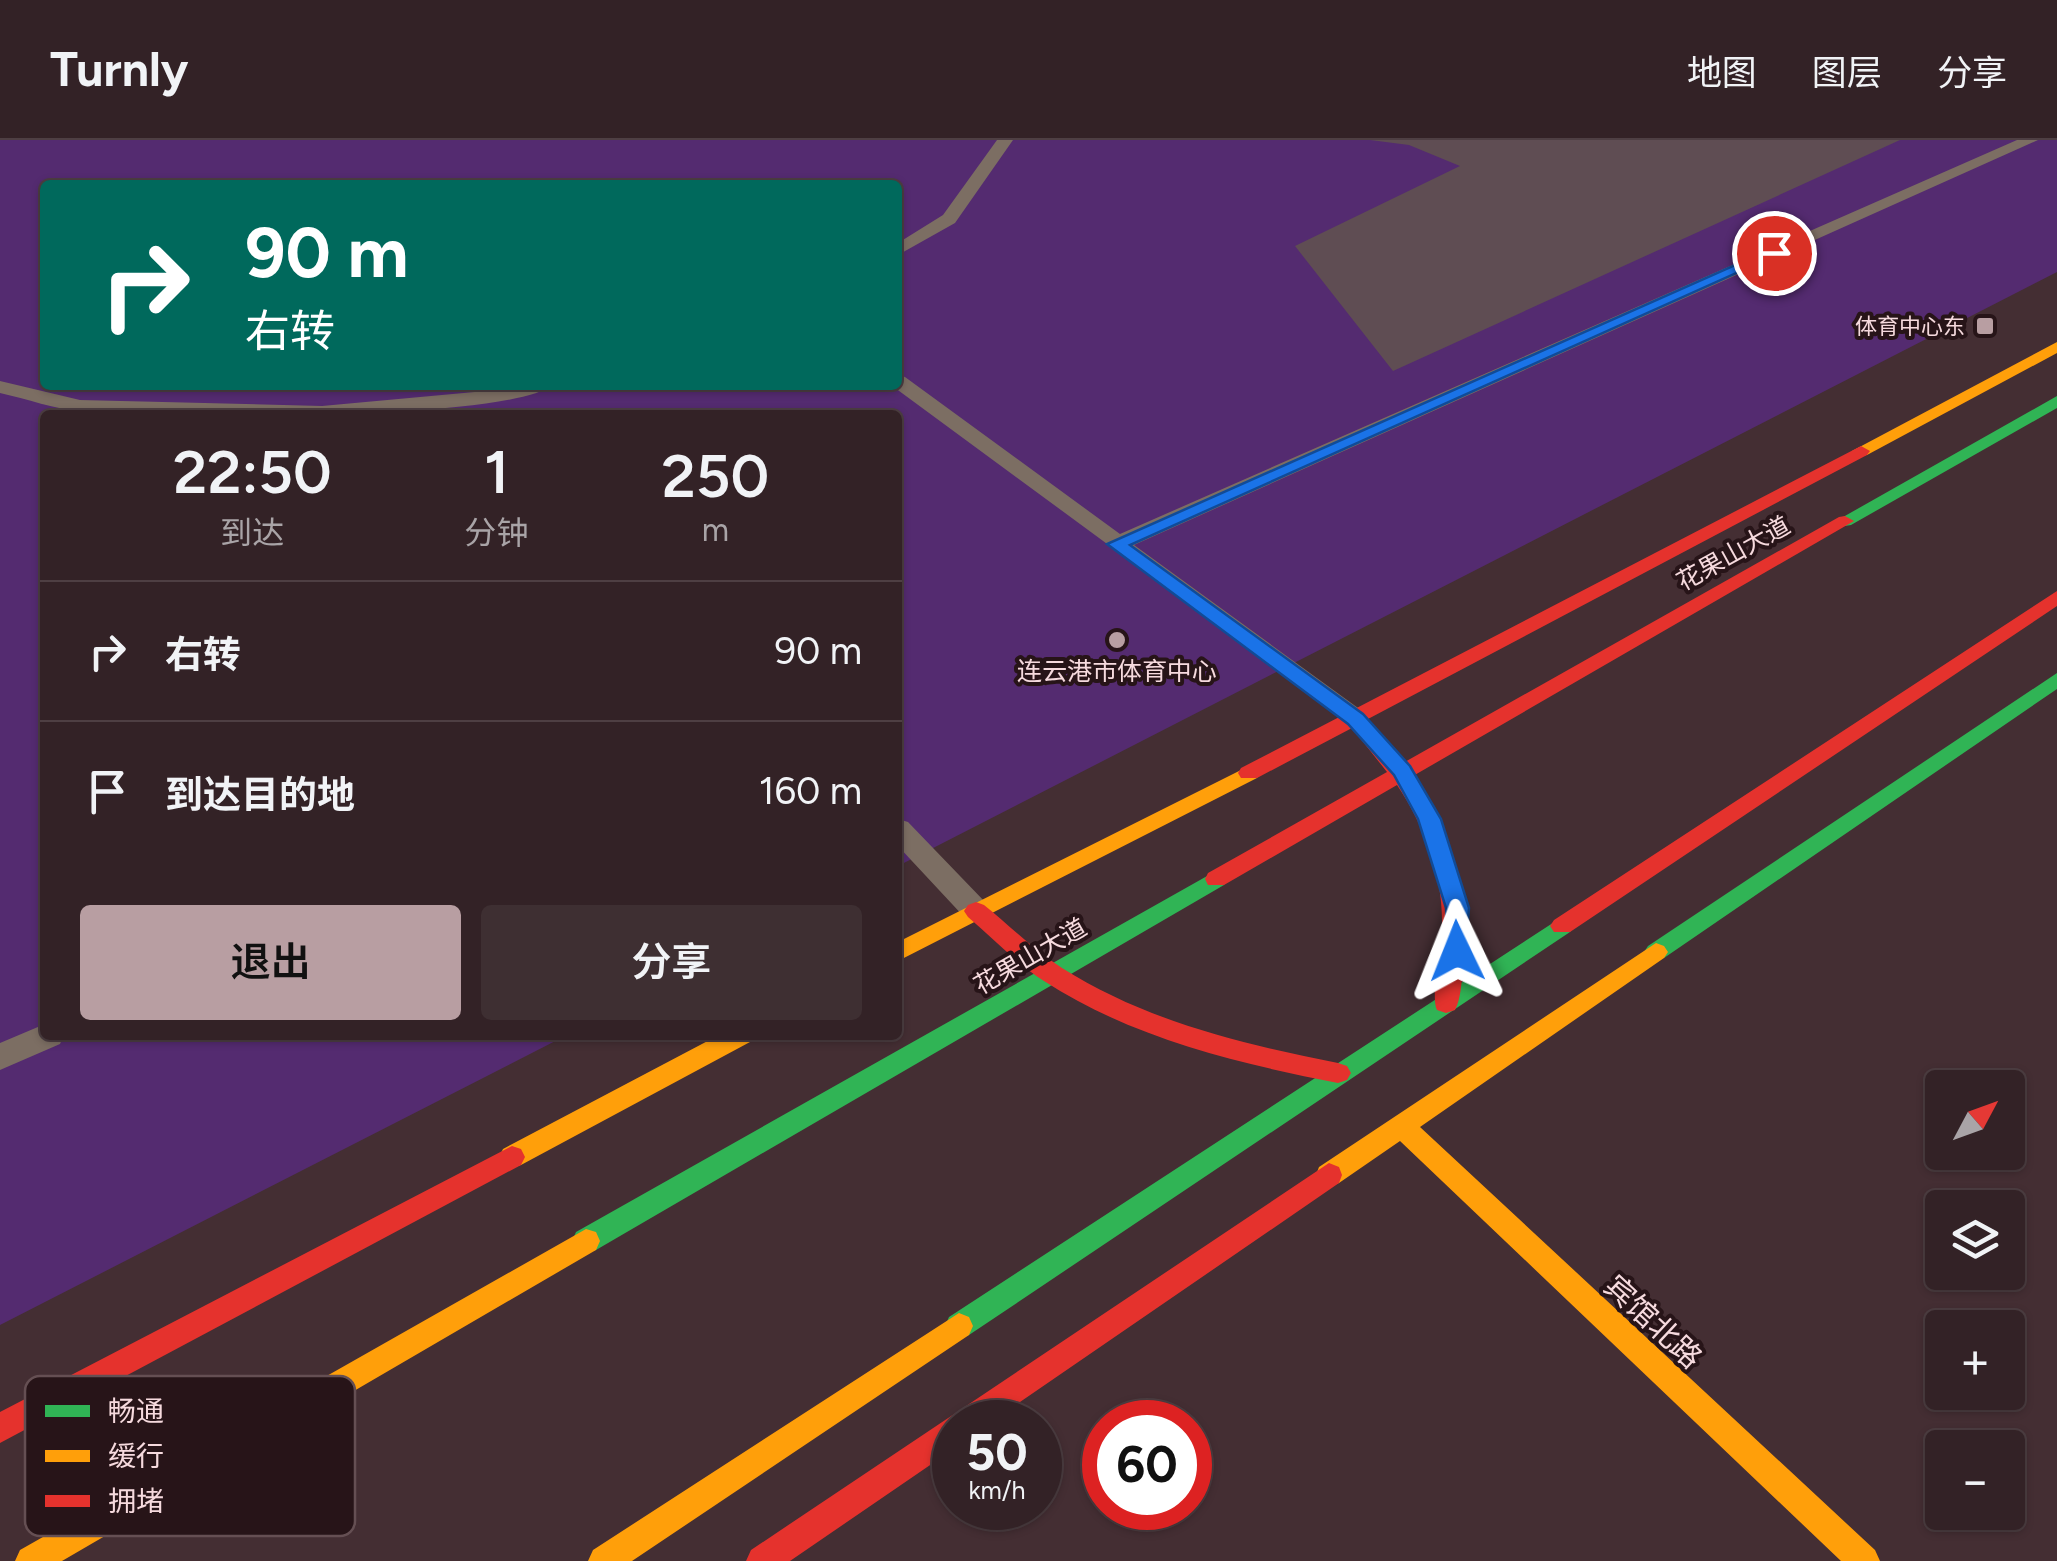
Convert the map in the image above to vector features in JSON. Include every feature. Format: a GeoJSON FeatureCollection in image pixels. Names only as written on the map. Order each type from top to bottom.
{"type":"FeatureCollection","features":[{"type":"Feature","properties":{"kind":"main road"},"geometry":{"type":"LineString","coordinates":[[902,950],[1356,719],[2057,347]]}},
{"type":"Feature","properties":{"kind":"main road","name":"花果山大道"},"geometry":{"type":"LineString","coordinates":[[354,1376],[1403,771],[2057,401]]}},
{"type":"Feature","properties":{"kind":"main road"},"geometry":{"type":"LineString","coordinates":[[1914,483],[1968,482]]}},
{"type":"Feature","properties":{"kind":"main road"},"geometry":{"type":"LineString","coordinates":[[604,1561],[2057,597]]}},
{"type":"Feature","properties":{"kind":"main road"},"geometry":{"type":"LineString","coordinates":[[998,1400],[2057,680]]}},
{"type":"Feature","properties":{"kind":"main road"},"geometry":{"type":"LineString","coordinates":[[1356,719],[1403,771],[1430,819],[1458,908],[1457,951],[1446,1002]]}},
{"type":"Feature","properties":{"kind":"main road"},"geometry":{"type":"LineString","coordinates":[[976,910],[1054,975],[1178,1032],[1236,1052],[1338,1073]]}},
{"type":"Feature","properties":{"kind":"main road"},"geometry":{"type":"LineString","coordinates":[[98,1376],[732,1040]]}},
{"type":"Feature","properties":{"kind":"main road","name":"宾馆北路"},"geometry":{"type":"LineString","coordinates":[[1402,1126],[1864,1561]]}},
{"type":"Feature","properties":{"kind":"main road"},"geometry":{"type":"LineString","coordinates":[[0,1428],[25,1415]]}},
{"type":"Feature","properties":{"kind":"main road"},"geometry":{"type":"LineString","coordinates":[[762,1561],[932,1446]]}},
{"type":"Feature","properties":{"kind":"main road"},"geometry":{"type":"LineString","coordinates":[[714,1513],[749,1465]]}},
{"type":"Feature","properties":{"kind":"main road","name":"花果山大道"},"geometry":{"type":"LineString","coordinates":[[31,1561],[75,1536]]}},
{"type":"Feature","properties":{"kind":"lane"},"geometry":{"type":"LineString","coordinates":[[902,248],[948,219],[1006,140]]}},
{"type":"Feature","properties":{"kind":"lane"},"geometry":{"type":"LineString","coordinates":[[1117,544],[2034,142]]}},
{"type":"Feature","properties":{"kind":"lane"},"geometry":{"type":"LineString","coordinates":[[902,383],[1356,719]]}},
{"type":"Feature","properties":{"kind":"lane"},"geometry":{"type":"LineString","coordinates":[[0,386],[80,406],[229,410]]}},
{"type":"Feature","properties":{"kind":"lane"},"geometry":{"type":"LineString","coordinates":[[328,410],[481,398],[519,390]]}},
{"type":"Feature","properties":{"kind":"lane"},"geometry":{"type":"LineString","coordinates":[[481,398],[492,410]]}},
{"type":"Feature","properties":{"kind":"lane"},"geometry":{"type":"LineString","coordinates":[[902,834],[976,910]]}},
{"type":"Feature","properties":{"kind":"lane"},"geometry":{"type":"LineString","coordinates":[[0,1058],[40,1039]]}},
{"type":"Feature","properties":{"kind":"shaded area","name":"连云港市体育中心"},"geometry":{"type":"Polygon","coordinates":[[[0,140],[2057,140],[2057,272],[902,864],[902,410],[40,410],[40,1040],[557,1040],[0,1325],[0,140]]]}},
{"type":"Feature","properties":{"kind":"building"},"geometry":{"type":"Polygon","coordinates":[[[1370,140],[1900,140],[1393,371],[1295,246],[1460,166],[1409,145],[1370,140]]]}},
{"type":"Feature","properties":{"kind":"traffic: fast"},"geometry":{"type":"LineString","coordinates":[[1845,521],[2057,401]]}},
{"type":"Feature","properties":{"kind":"traffic: fast"},"geometry":{"type":"LineString","coordinates":[[1656,952],[2057,680]]}},
{"type":"Feature","properties":{"kind":"traffic: fast"},"geometry":{"type":"LineString","coordinates":[[586,1241],[1216,879]]}},
{"type":"Feature","properties":{"kind":"traffic: fast"},"geometry":{"type":"LineString","coordinates":[[959,1326],[1562,926]]}},
{"type":"Feature","properties":{"kind":"traffic: slow"},"geometry":{"type":"LineString","coordinates":[[1861,451],[2057,347]]}},
{"type":"Feature","properties":{"kind":"traffic: slow"},"geometry":{"type":"LineString","coordinates":[[902,950],[1249,773]]}},
{"type":"Feature","properties":{"kind":"traffic: slow"},"geometry":{"type":"LineString","coordinates":[[1329,1175],[1656,952]]}},
{"type":"Feature","properties":{"kind":"traffic: slow"},"geometry":{"type":"LineString","coordinates":[[512,1157],[732,1040]]}},
{"type":"Feature","properties":{"kind":"traffic: slow"},"geometry":{"type":"LineString","coordinates":[[1402,1126],[1864,1561]]}},
{"type":"Feature","properties":{"kind":"traffic: slow"},"geometry":{"type":"LineString","coordinates":[[352,1376],[586,1241]]}},
{"type":"Feature","properties":{"kind":"traffic: slow"},"geometry":{"type":"LineString","coordinates":[[604,1561],[959,1326]]}},
{"type":"Feature","properties":{"kind":"traffic: slow"},"geometry":{"type":"LineString","coordinates":[[31,1561],[74,1536]]}},
{"type":"Feature","properties":{"kind":"traffic: jam"},"geometry":{"type":"LineString","coordinates":[[1249,773],[1861,451]]}},
{"type":"Feature","properties":{"kind":"traffic: jam"},"geometry":{"type":"LineString","coordinates":[[1216,879],[1845,521]]}},
{"type":"Feature","properties":{"kind":"traffic: jam"},"geometry":{"type":"LineString","coordinates":[[1562,926],[2057,597]]}},
{"type":"Feature","properties":{"kind":"traffic: jam"},"geometry":{"type":"LineString","coordinates":[[1356,719],[1408,784],[1441,849],[1454,920],[1446,1003]]}},
{"type":"Feature","properties":{"kind":"traffic: jam"},"geometry":{"type":"LineString","coordinates":[[976,911],[1044,968],[1121,1011],[1191,1038],[1338,1073]]}},
{"type":"Feature","properties":{"kind":"traffic: jam"},"geometry":{"type":"LineString","coordinates":[[98,1376],[512,1157]]}},
{"type":"Feature","properties":{"kind":"traffic: jam"},"geometry":{"type":"LineString","coordinates":[[998,1400],[1329,1175]]}},
{"type":"Feature","properties":{"kind":"traffic: jam"},"geometry":{"type":"LineString","coordinates":[[0,1428],[25,1415]]}},
{"type":"Feature","properties":{"kind":"traffic: jam"},"geometry":{"type":"LineString","coordinates":[[762,1561],[932,1446]]}},
{"type":"Feature","properties":{"kind":"place","name":"体育中心东"},"geometry":{"type":"Point","coordinates":[1985,326]}},
{"type":"Feature","properties":{"kind":"place","name":"连云港市体育中心"},"geometry":{"type":"Point","coordinates":[1117,640]}},
{"type":"Feature","properties":{"kind":"route"},"geometry":{"type":"LineString","coordinates":[[1457,951],[1458,908],[1430,819],[1403,771],[1356,719],[1117,544],[1774,253]]}}]}
